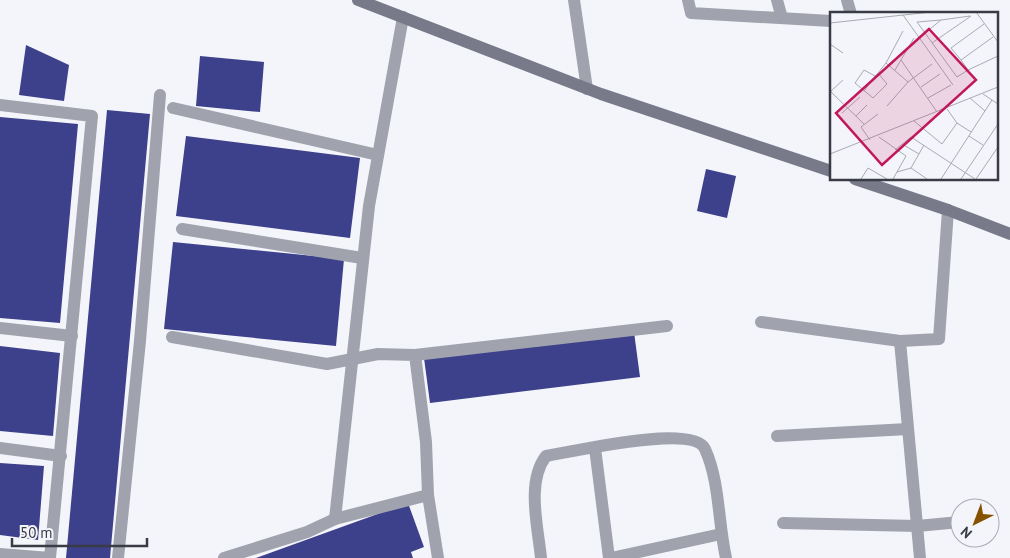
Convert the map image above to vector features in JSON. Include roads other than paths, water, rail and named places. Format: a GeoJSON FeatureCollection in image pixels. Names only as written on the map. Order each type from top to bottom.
{"type":"FeatureCollection","features":[{"type":"Feature","properties":{"kind":"street"},"geometry":{"type":"LineString","coordinates":[[358,0],[587,89],[830,171]]}},
{"type":"Feature","properties":{"kind":"street"},"geometry":{"type":"LineString","coordinates":[[574,0],[587,89]]}},
{"type":"Feature","properties":{"kind":"street"},"geometry":{"type":"LineString","coordinates":[[688,0],[692,13],[830,21]]}},
{"type":"Feature","properties":{"kind":"street"},"geometry":{"type":"LineString","coordinates":[[777,0],[782,18]]}},
{"type":"Feature","properties":{"kind":"street"},"geometry":{"type":"LineString","coordinates":[[335,519],[353,360],[362,258],[378,155],[403,17]]}},
{"type":"Feature","properties":{"kind":"street"},"geometry":{"type":"LineString","coordinates":[[118,558],[140,341],[160,95]]}},
{"type":"Feature","properties":{"kind":"street"},"geometry":{"type":"LineString","coordinates":[[0,106],[92,116],[50,558],[0,554]]}},
{"type":"Feature","properties":{"kind":"street"},"geometry":{"type":"LineString","coordinates":[[173,108],[378,155]]}},
{"type":"Feature","properties":{"kind":"street"},"geometry":{"type":"LineString","coordinates":[[862,180],[882,183],[1010,234]]}},
{"type":"Feature","properties":{"kind":"street"},"geometry":{"type":"LineString","coordinates":[[761,322],[900,341],[939,339],[948,210]]}},
{"type":"Feature","properties":{"kind":"street"},"geometry":{"type":"LineString","coordinates":[[182,229],[362,258]]}},
{"type":"Feature","properties":{"kind":"street"},"geometry":{"type":"LineString","coordinates":[[172,337],[327,364],[378,354],[415,355],[667,326]]}},
{"type":"Feature","properties":{"kind":"street"},"geometry":{"type":"LineString","coordinates":[[0,328],[72,336]]}},
{"type":"Feature","properties":{"kind":"street"},"geometry":{"type":"LineString","coordinates":[[900,341],[920,558]]}},
{"type":"Feature","properties":{"kind":"street"},"geometry":{"type":"LineString","coordinates":[[415,355],[426,442],[428,495],[438,558]]}},
{"type":"Feature","properties":{"kind":"street"},"geometry":{"type":"LineString","coordinates":[[777,436],[908,429]]}},
{"type":"Feature","properties":{"kind":"street"},"geometry":{"type":"LineString","coordinates":[[541,558],[535,498],[538,466],[546,456],[655,438],[692,439],[705,447],[715,486],[726,558]]}},
{"type":"Feature","properties":{"kind":"street"},"geometry":{"type":"LineString","coordinates":[[0,448],[61,456]]}},
{"type":"Feature","properties":{"kind":"street"},"geometry":{"type":"LineString","coordinates":[[595,448],[610,558],[721,534]]}},
{"type":"Feature","properties":{"kind":"street"},"geometry":{"type":"LineString","coordinates":[[224,558],[307,532],[335,519],[428,495]]}},
{"type":"Feature","properties":{"kind":"street"},"geometry":{"type":"LineString","coordinates":[[783,523],[917,526],[950,523]]}}]}
